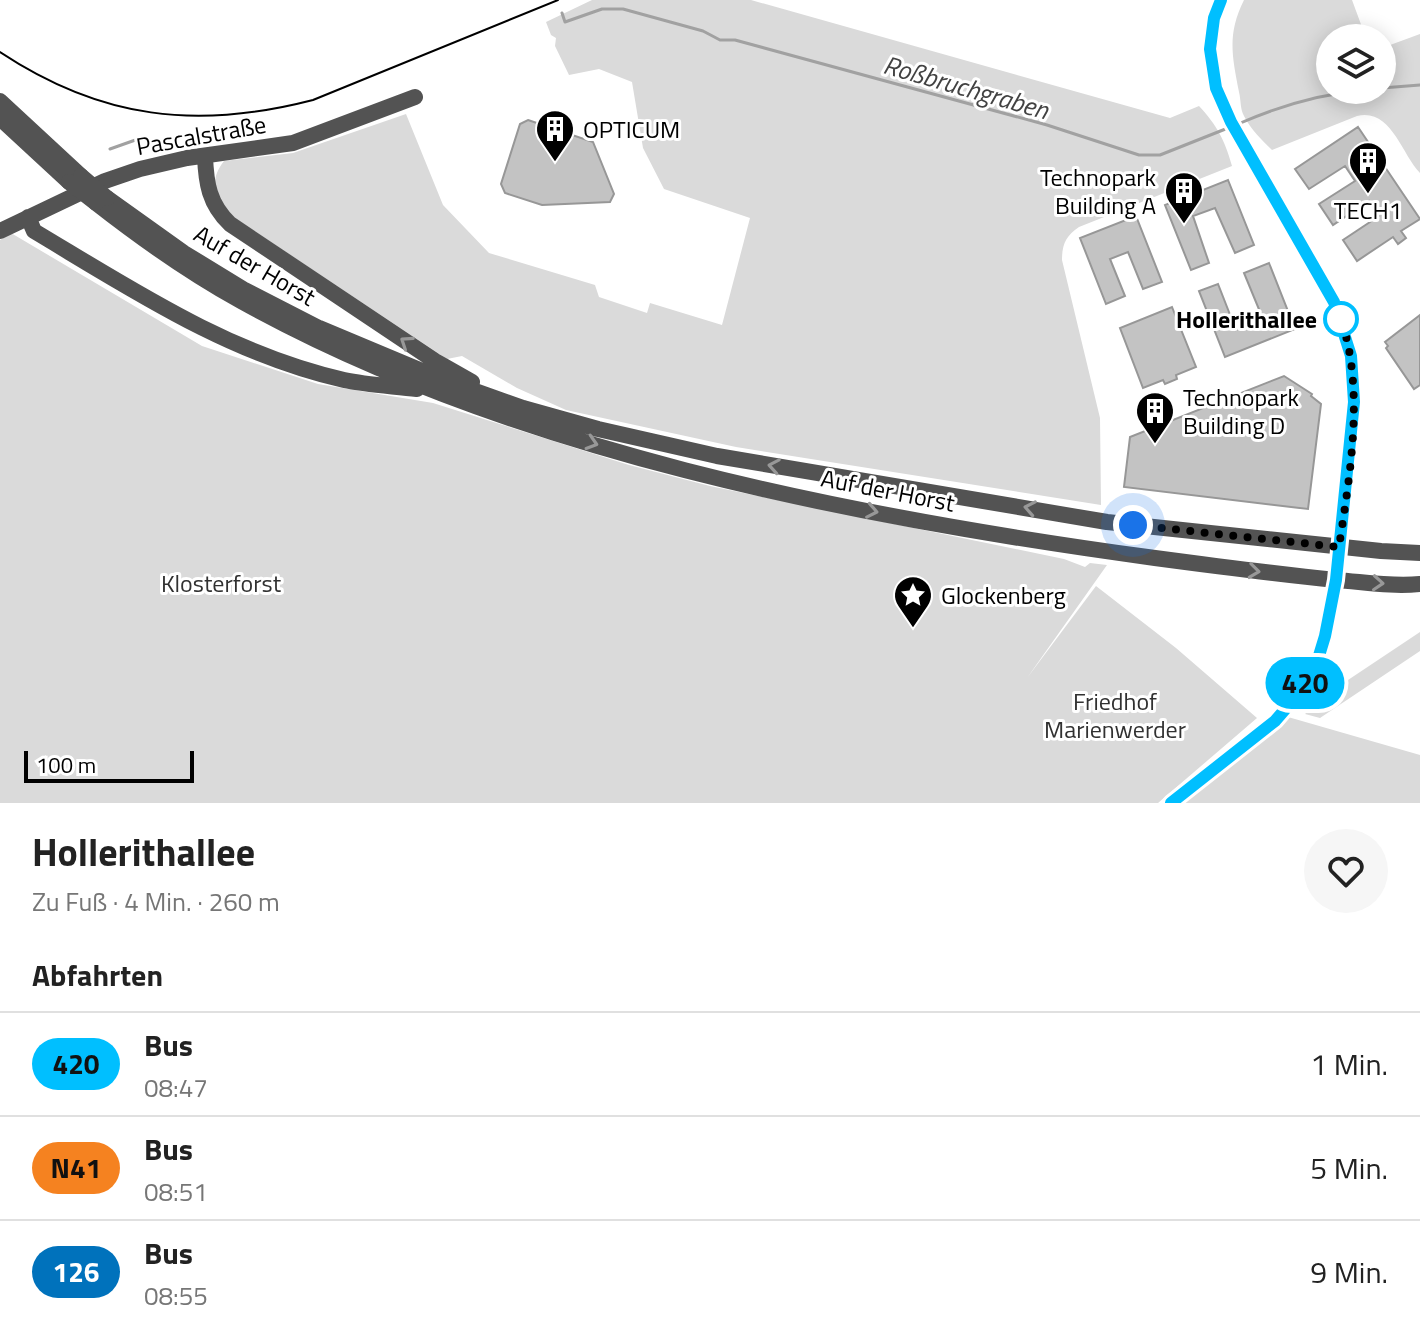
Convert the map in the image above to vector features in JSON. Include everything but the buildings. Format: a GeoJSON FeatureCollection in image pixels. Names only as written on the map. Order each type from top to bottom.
{"type":"FeatureCollection","features":[{"type":"Feature","properties":{"kind":"street"},"geometry":{"type":"LineString","coordinates":[[1171,803],[1275,721],[1294,699],[1318,659],[1336,580],[1354,402],[1354,375],[1347,338],[1326,286],[1219,98],[1211,63],[1212,28],[1221,0]]}},
{"type":"Feature","properties":{"kind":"street","name":"Pascalstraße"},"geometry":{"type":"LineString","coordinates":[[0,231],[105,181],[163,163],[293,143],[415,97]]}},
{"type":"Feature","properties":{"kind":"street","name":"Auf der Horst"},"geometry":{"type":"LineString","coordinates":[[0,101],[75,179]]}},
{"type":"Feature","properties":{"kind":"street","name":"Auf der Horst"},"geometry":{"type":"LineString","coordinates":[[0,118],[177,262],[239,300],[349,355],[443,393],[595,444],[781,493],[983,532],[1085,549],[1336,580],[1420,584]]}},
{"type":"Feature","properties":{"kind":"street","name":"Auf der Horst"},"geometry":{"type":"LineString","coordinates":[[205,156],[209,192],[215,206],[230,224],[435,361],[523,408]]}},
{"type":"Feature","properties":{"kind":"street","name":"Auf der Horst"},"geometry":{"type":"LineString","coordinates":[[101,200],[280,309],[356,345],[523,408],[658,444],[1107,522],[1420,553]]}},
{"type":"Feature","properties":{"kind":"street","name":"Auf der Horst"},"geometry":{"type":"LineString","coordinates":[[28,217],[34,231],[186,321],[249,350],[343,380],[443,393]]}},
{"type":"Feature","properties":{"kind":"street"},"geometry":{"type":"LineString","coordinates":[[320,372],[344,373],[351,365],[349,355]]}},
{"type":"Feature","properties":{"kind":"green space"},"geometry":{"type":"Polygon","coordinates":[[[592,0],[751,0],[1170,118],[1199,106],[1220,134],[1232,166],[1079,227],[1068,237],[1063,249],[1062,260],[1100,418],[1101,505],[736,447],[566,410],[517,388],[462,356],[447,359],[224,211],[215,180],[224,161],[293,153],[406,114],[443,205],[489,253],[595,285],[599,297],[647,313],[650,303],[722,325],[750,218],[664,189],[643,148],[632,82],[599,69],[569,75],[555,46],[556,38],[551,35],[546,22],[592,0]]]}},
{"type":"Feature","properties":{"kind":"green space"},"geometry":{"type":"Polygon","coordinates":[[[1244,0],[1352,0],[1361,24],[1316,24],[1316,104],[1396,104],[1396,43],[1420,34],[1420,173],[1387,125],[1369,115],[1357,116],[1272,150],[1250,126],[1241,107],[1232,45],[1244,0]]]}},
{"type":"Feature","properties":{"kind":"green space","name":"Klosterforst"},"geometry":{"type":"Polygon","coordinates":[[[11,233],[202,346],[318,384],[433,403],[629,465],[710,486],[1064,559],[1085,567],[1090,563],[1107,565],[1027,678],[1096,586],[1176,648],[1257,718],[1158,803],[0,803],[0,240],[11,233]]]}},
{"type":"Feature","properties":{"kind":"green space"},"geometry":{"type":"Polygon","coordinates":[[[1420,632],[1420,651],[1320,718],[1305,714],[1327,694],[1420,632]]]}},
{"type":"Feature","properties":{"kind":"green space"},"geometry":{"type":"Polygon","coordinates":[[[1288,717],[1420,755],[1420,803],[1184,803],[1288,717]]]}},
{"type":"Feature","properties":{"kind":"waterway","name":"Roßbruchgraben"},"geometry":{"type":"LineString","coordinates":[[562,13],[565,22],[602,9],[623,9],[703,31],[720,40],[735,40],[1047,125],[1139,155],[1160,155],[1228,128]]}},
{"type":"Feature","properties":{"kind":"waterway","name":"Roßbruchgraben"},"geometry":{"type":"LineString","coordinates":[[1396,87],[1420,85]]}},
{"type":"Feature","properties":{"kind":"waterway","name":"Roßbruchgraben"},"geometry":{"type":"LineString","coordinates":[[1238,124],[1316,98]]}},
{"type":"Feature","properties":{"kind":"waterway","name":"Roßbruchgraben"},"geometry":{"type":"LineString","coordinates":[[110,149],[141,138]]}},
{"type":"Feature","properties":{"kind":"tram line"},"geometry":{"type":"LineString","coordinates":[[0,52],[38,75],[113,105],[190,116],[229,115],[313,100],[558,0]]}},
{"type":"Feature","properties":{"kind":"bus line","name":"420"},"geometry":{"type":"LineString","coordinates":[[1171,803],[1275,721],[1294,699],[1318,659],[1336,580],[1354,402],[1351,356],[1334,302],[1219,98],[1210,49],[1214,18],[1221,0]]}},
{"type":"Feature","properties":{"kind":"place","name":"OPTICUM"},"geometry":{"type":"Point","coordinates":[555,163]}},
{"type":"Feature","properties":{"kind":"place","name":"TECH1"},"geometry":{"type":"Point","coordinates":[1368,195]}},
{"type":"Feature","properties":{"kind":"place","name":"Technopark Building A"},"geometry":{"type":"Point","coordinates":[1184,225]}},
{"type":"Feature","properties":{"kind":"place","name":"Hollerithallee"},"geometry":{"type":"Point","coordinates":[1341,319]}},
{"type":"Feature","properties":{"kind":"place","name":"Technopark Building D"},"geometry":{"type":"Point","coordinates":[1155,445]}},
{"type":"Feature","properties":{"kind":"place","name":"Glockenberg"},"geometry":{"type":"Point","coordinates":[913,629]}},
{"type":"Feature","properties":{"kind":"route"},"geometry":{"type":"LineString","coordinates":[[1133,525],[1339,547],[1354,402],[1354,375],[1341,319]]}},
{"type":"Feature","properties":{"kind":"park label","name":"Friedhof Marienwerder"},"geometry":{"type":"Point","coordinates":[1115,715]}}]}
